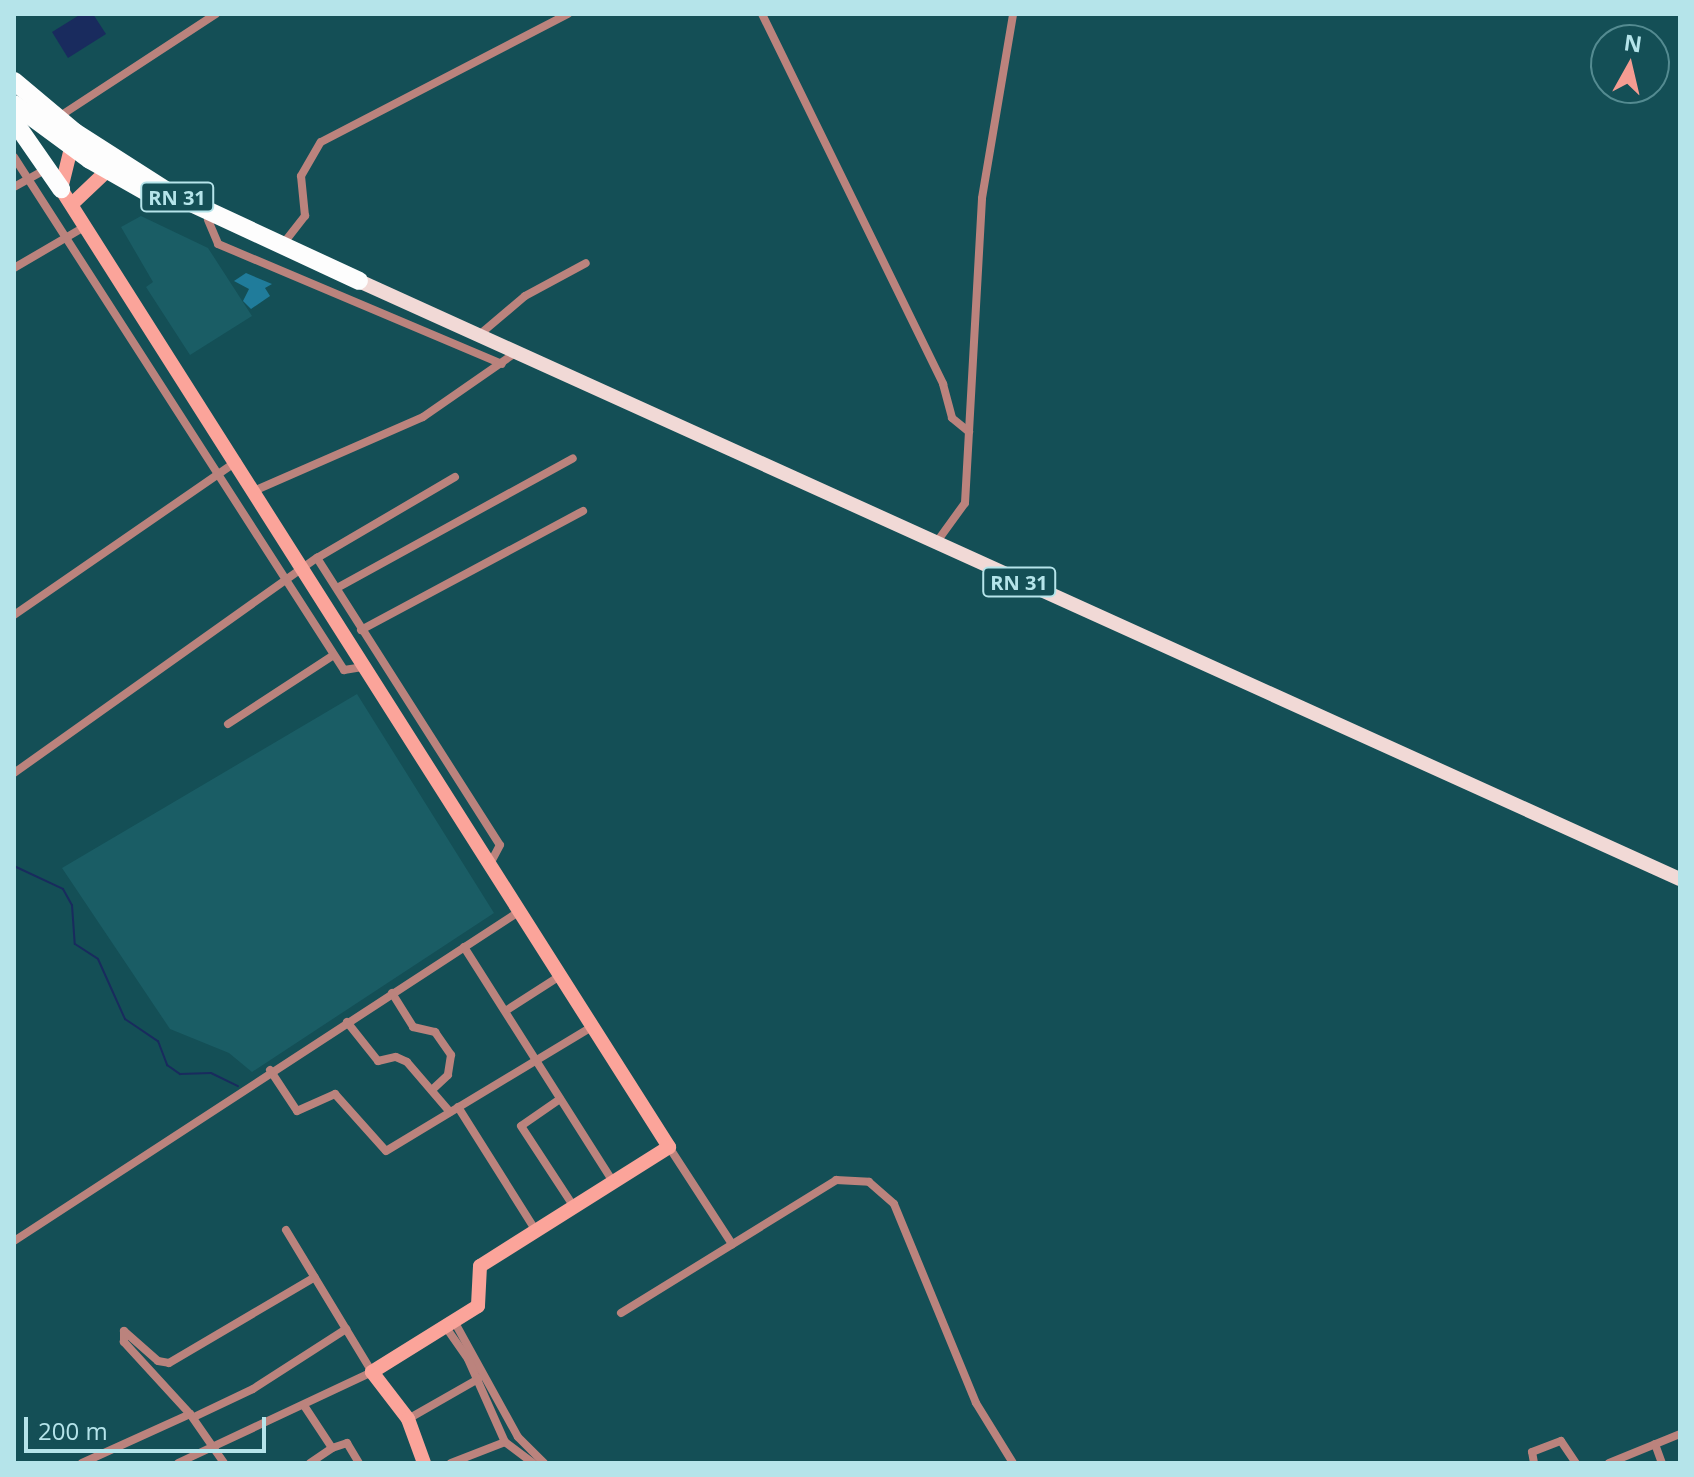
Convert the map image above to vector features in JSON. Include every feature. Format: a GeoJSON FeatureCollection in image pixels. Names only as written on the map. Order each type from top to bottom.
{"type":"FeatureCollection","features":[{"type":"Feature","properties":{"kind":"highway","name":"RN 31"},"geometry":{"type":"LineString","coordinates":[[14,81],[56,118],[73,140]]}},
{"type":"Feature","properties":{"kind":"highway","name":"RN 31"},"geometry":{"type":"LineString","coordinates":[[14,104],[113,166],[208,220],[359,281]]}},
{"type":"Feature","properties":{"kind":"highway"},"geometry":{"type":"LineString","coordinates":[[14,121],[66,197]]}},
{"type":"Feature","properties":{"kind":"highway","name":"RN 31"},"geometry":{"type":"LineString","coordinates":[[113,166],[359,281]]}},
{"type":"Feature","properties":{"kind":"main road","name":"RN 31"},"geometry":{"type":"LineString","coordinates":[[359,281],[1680,879]]}},
{"type":"Feature","properties":{"kind":"street"},"geometry":{"type":"LineString","coordinates":[[56,118],[216,14]]}},
{"type":"Feature","properties":{"kind":"street"},"geometry":{"type":"LineString","coordinates":[[282,245],[305,216],[301,176],[321,142],[568,14]]}},
{"type":"Feature","properties":{"kind":"street"},"geometry":{"type":"LineString","coordinates":[[762,14],[943,384],[949,413],[969,432]]}},
{"type":"Feature","properties":{"kind":"street"},"geometry":{"type":"LineString","coordinates":[[935,544],[963,511],[982,198],[1013,14]]}},
{"type":"Feature","properties":{"kind":"street"},"geometry":{"type":"LineString","coordinates":[[73,140],[66,197],[238,461],[364,667],[732,1244]]}},
{"type":"Feature","properties":{"kind":"street"},"geometry":{"type":"LineString","coordinates":[[14,157],[288,577],[344,670],[364,667]]}},
{"type":"Feature","properties":{"kind":"street"},"geometry":{"type":"LineString","coordinates":[[66,197],[113,166]]}},
{"type":"Feature","properties":{"kind":"street"},"geometry":{"type":"LineString","coordinates":[[14,187],[46,168]]}},
{"type":"Feature","properties":{"kind":"street"},"geometry":{"type":"LineString","coordinates":[[208,220],[218,244],[502,364]]}},
{"type":"Feature","properties":{"kind":"street"},"geometry":{"type":"LineString","coordinates":[[14,268],[86,226]]}},
{"type":"Feature","properties":{"kind":"street"},"geometry":{"type":"LineString","coordinates":[[478,336],[546,282],[586,263]]}},
{"type":"Feature","properties":{"kind":"street"},"geometry":{"type":"LineString","coordinates":[[256,490],[423,417],[515,353]]}},
{"type":"Feature","properties":{"kind":"street"},"geometry":{"type":"LineString","coordinates":[[337,588],[573,458]]}},
{"type":"Feature","properties":{"kind":"street"},"geometry":{"type":"LineString","coordinates":[[14,615],[219,471],[238,461]]}},
{"type":"Feature","properties":{"kind":"street"},"geometry":{"type":"LineString","coordinates":[[14,773],[288,577],[455,477]]}},
{"type":"Feature","properties":{"kind":"street"},"geometry":{"type":"LineString","coordinates":[[361,630],[583,511]]}},
{"type":"Feature","properties":{"kind":"street"},"geometry":{"type":"LineString","coordinates":[[317,558],[500,845],[490,864]]}},
{"type":"Feature","properties":{"kind":"street"},"geometry":{"type":"LineString","coordinates":[[228,724],[334,655]]}},
{"type":"Feature","properties":{"kind":"street"},"geometry":{"type":"LineString","coordinates":[[14,1241],[270,1070],[520,911]]}},
{"type":"Feature","properties":{"kind":"street"},"geometry":{"type":"LineString","coordinates":[[464,947],[507,1010],[613,1182]]}},
{"type":"Feature","properties":{"kind":"street"},"geometry":{"type":"LineString","coordinates":[[507,1010],[560,976]]}},
{"type":"Feature","properties":{"kind":"street"},"geometry":{"type":"LineString","coordinates":[[392,993],[413,1027],[435,1032],[451,1055],[448,1075],[432,1090]]}},
{"type":"Feature","properties":{"kind":"street"},"geometry":{"type":"LineString","coordinates":[[347,1022],[375,1059],[402,1058],[454,1109],[536,1231]]}},
{"type":"Feature","properties":{"kind":"street"},"geometry":{"type":"LineString","coordinates":[[270,1070],[300,1113],[335,1094],[383,1151],[593,1026]]}},
{"type":"Feature","properties":{"kind":"street"},"geometry":{"type":"LineString","coordinates":[[560,1099],[521,1126],[574,1207]]}},
{"type":"Feature","properties":{"kind":"street"},"geometry":{"type":"LineString","coordinates":[[178,1463],[305,1407],[372,1372],[449,1323],[481,1302],[478,1268],[669,1147]]}},
{"type":"Feature","properties":{"kind":"street"},"geometry":{"type":"LineString","coordinates":[[621,1313],[836,1180],[869,1182],[894,1204],[976,1403],[1013,1463]]}},
{"type":"Feature","properties":{"kind":"street"},"geometry":{"type":"LineString","coordinates":[[286,1230],[372,1372],[408,1419],[424,1463]]}},
{"type":"Feature","properties":{"kind":"street"},"geometry":{"type":"LineString","coordinates":[[224,1463],[192,1416],[124,1342],[124,1331],[158,1361],[169,1363],[315,1277]]}},
{"type":"Feature","properties":{"kind":"street"},"geometry":{"type":"LineString","coordinates":[[449,1323],[505,1442],[533,1463]]}},
{"type":"Feature","properties":{"kind":"street"},"geometry":{"type":"LineString","coordinates":[[449,1323],[518,1437],[544,1463]]}},
{"type":"Feature","properties":{"kind":"street"},"geometry":{"type":"LineString","coordinates":[[82,1463],[253,1389],[346,1329]]}},
{"type":"Feature","properties":{"kind":"street"},"geometry":{"type":"LineString","coordinates":[[408,1419],[478,1379]]}},
{"type":"Feature","properties":{"kind":"street"},"geometry":{"type":"LineString","coordinates":[[305,1407],[332,1448]]}},
{"type":"Feature","properties":{"kind":"street"},"geometry":{"type":"LineString","coordinates":[[1609,1463],[1680,1434]]}},
{"type":"Feature","properties":{"kind":"street"},"geometry":{"type":"LineString","coordinates":[[1534,1463],[1532,1452],[1561,1441],[1576,1463]]}},
{"type":"Feature","properties":{"kind":"street"},"geometry":{"type":"LineString","coordinates":[[451,1463],[505,1442]]}},
{"type":"Feature","properties":{"kind":"street"},"geometry":{"type":"LineString","coordinates":[[310,1463],[332,1448],[347,1443],[359,1463]]}},
{"type":"Feature","properties":{"kind":"street"},"geometry":{"type":"LineString","coordinates":[[1655,1444],[1662,1463]]}},
{"type":"Feature","properties":{"kind":"shaded area"},"geometry":{"type":"Polygon","coordinates":[[[141,216],[208,248],[252,316],[190,355],[146,287],[153,282],[121,227],[141,216]]]}},
{"type":"Feature","properties":{"kind":"shaded area"},"geometry":{"type":"Polygon","coordinates":[[[357,694],[494,913],[252,1072],[229,1053],[170,1029],[62,868],[357,694]]]}},
{"type":"Feature","properties":{"kind":"water"},"geometry":{"type":"Polygon","coordinates":[[[81,14],[93,14],[106,34],[68,58],[52,32],[81,14]]]}},
{"type":"Feature","properties":{"kind":"building"},"geometry":{"type":"Polygon","coordinates":[[[246,273],[272,284],[265,288],[270,296],[251,309],[243,301],[249,289],[234,281],[246,273]]]}},
{"type":"Feature","properties":{"kind":"waterway"},"geometry":{"type":"LineString","coordinates":[[14,866],[63,889],[72,905],[75,944],[98,959],[125,1019],[158,1041],[167,1065],[180,1074],[211,1073],[238,1086]]}}]}
